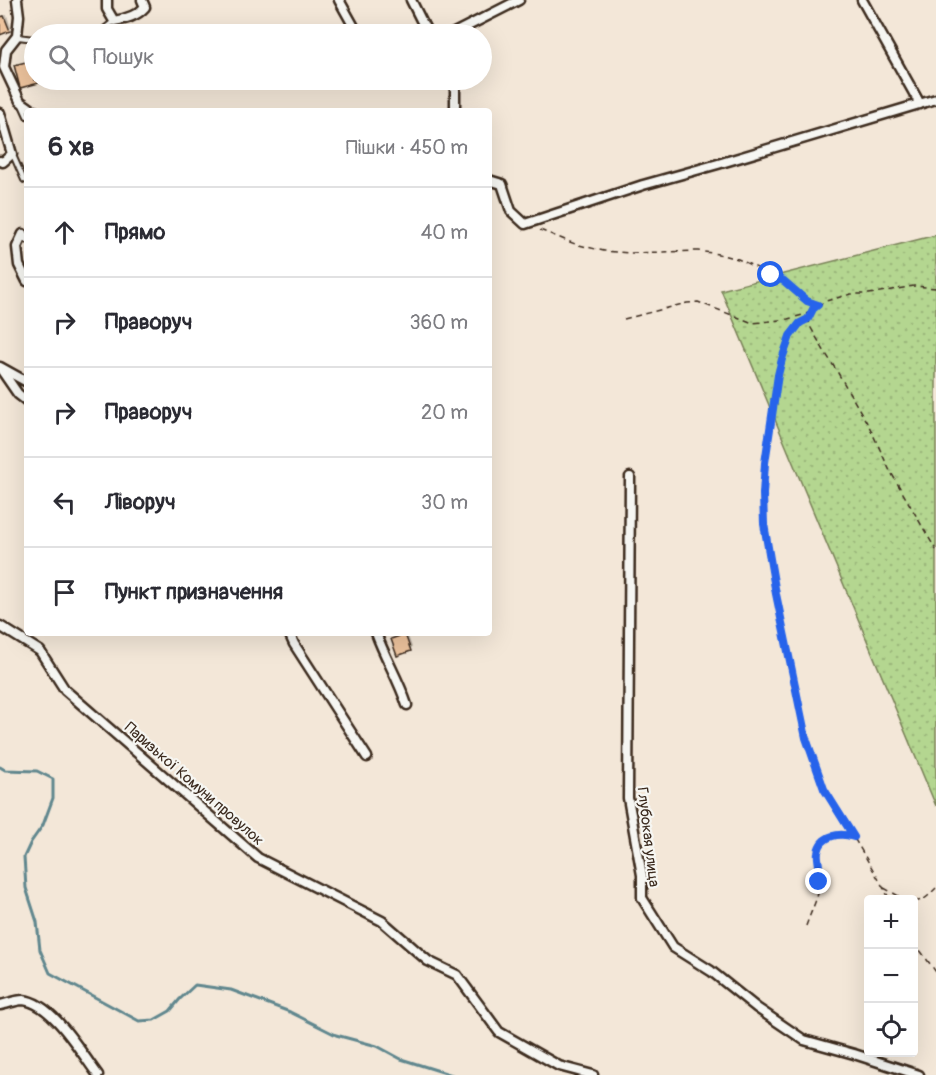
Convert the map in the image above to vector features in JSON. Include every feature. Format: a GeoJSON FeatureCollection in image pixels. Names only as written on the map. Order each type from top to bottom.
{"type":"FeatureCollection","features":[{"type":"Feature","properties":{"kind":"street"},"geometry":{"type":"LineString","coordinates":[[17,0],[20,16],[17,36],[6,50],[4,67],[20,101],[30,108]]}},
{"type":"Feature","properties":{"kind":"street"},"geometry":{"type":"LineString","coordinates":[[107,0],[107,9],[114,21],[140,13],[145,7],[142,0]]}},
{"type":"Feature","properties":{"kind":"street"},"geometry":{"type":"LineString","coordinates":[[339,0],[352,24]]}},
{"type":"Feature","properties":{"kind":"street"},"geometry":{"type":"LineString","coordinates":[[411,0],[423,24]]}},
{"type":"Feature","properties":{"kind":"street"},"geometry":{"type":"LineString","coordinates":[[472,24],[519,0]]}},
{"type":"Feature","properties":{"kind":"street"},"geometry":{"type":"LineString","coordinates":[[862,0],[920,104]]}},
{"type":"Feature","properties":{"kind":"street"},"geometry":{"type":"LineString","coordinates":[[455,90],[455,108]]}},
{"type":"Feature","properties":{"kind":"street"},"geometry":{"type":"LineString","coordinates":[[492,181],[502,184],[511,211],[525,224],[643,185],[936,99]]}},
{"type":"Feature","properties":{"kind":"street"},"geometry":{"type":"LineString","coordinates":[[0,113],[12,154],[3,162],[0,161]]}},
{"type":"Feature","properties":{"kind":"street"},"geometry":{"type":"LineString","coordinates":[[24,235],[17,247],[19,265],[24,275]]}},
{"type":"Feature","properties":{"kind":"street"},"geometry":{"type":"LineString","coordinates":[[0,367],[24,380]]}},
{"type":"Feature","properties":{"kind":"street"},"geometry":{"type":"LineString","coordinates":[[0,367],[18,394],[24,399]]}},
{"type":"Feature","properties":{"kind":"street","name":"Глубокая улица"},"geometry":{"type":"LineString","coordinates":[[630,477],[628,798],[642,875],[642,898],[673,947],[711,971],[757,1008],[804,1040],[854,1053],[919,1075]]}},
{"type":"Feature","properties":{"kind":"street","name":"Паризької Комуни провулок"},"geometry":{"type":"LineString","coordinates":[[0,626],[40,651],[65,690],[258,858],[382,921],[428,961],[457,975],[499,1032],[559,1066],[593,1075]]}},
{"type":"Feature","properties":{"kind":"street"},"geometry":{"type":"LineString","coordinates":[[290,636],[367,757]]}},
{"type":"Feature","properties":{"kind":"street"},"geometry":{"type":"LineString","coordinates":[[377,636],[403,690],[407,705]]}},
{"type":"Feature","properties":{"kind":"street"},"geometry":{"type":"LineString","coordinates":[[0,1005],[22,1000],[41,1007],[59,1023],[98,1075]]}},
{"type":"Feature","properties":{"kind":"lane"},"geometry":{"type":"LineString","coordinates":[[110,24],[114,21]]}},
{"type":"Feature","properties":{"kind":"lane"},"geometry":{"type":"LineString","coordinates":[[17,36],[24,37]]}},
{"type":"Feature","properties":{"kind":"lane"},"geometry":{"type":"LineString","coordinates":[[20,101],[24,110]]}},
{"type":"Feature","properties":{"kind":"lane"},"geometry":{"type":"LineString","coordinates":[[12,154],[24,180]]}},
{"type":"Feature","properties":{"kind":"path"},"geometry":{"type":"LineString","coordinates":[[540,231],[575,244],[604,251],[629,253],[698,251],[738,259],[784,281],[807,301],[818,305]]}},
{"type":"Feature","properties":{"kind":"path"},"geometry":{"type":"LineString","coordinates":[[888,895],[824,789],[806,738],[764,524],[765,463],[782,359],[790,336],[800,323],[808,319],[813,309],[826,301],[851,294],[868,294],[914,286],[936,288]]}},
{"type":"Feature","properties":{"kind":"path"},"geometry":{"type":"LineString","coordinates":[[624,319],[698,302],[753,323],[788,319],[811,313]]}},
{"type":"Feature","properties":{"kind":"path"},"geometry":{"type":"LineString","coordinates":[[808,319],[811,328],[870,428],[889,469],[936,550]]}},
{"type":"Feature","properties":{"kind":"path"},"geometry":{"type":"LineString","coordinates":[[806,926],[819,890],[818,851],[821,843],[837,834],[854,837]]}},
{"type":"Feature","properties":{"kind":"path"},"geometry":{"type":"LineString","coordinates":[[884,888],[897,895]]}},
{"type":"Feature","properties":{"kind":"path"},"geometry":{"type":"LineString","coordinates":[[918,901],[926,899],[936,888]]}},
{"type":"Feature","properties":{"kind":"path"},"geometry":{"type":"LineString","coordinates":[[918,947],[936,972]]}},
{"type":"Feature","properties":{"kind":"green space"},"geometry":{"type":"Polygon","coordinates":[[[936,235],[936,806],[721,290],[936,235]]]}},
{"type":"Feature","properties":{"kind":"building"},"geometry":{"type":"Polygon","coordinates":[[[4,16],[10,31],[0,35],[0,17],[4,16]]]}},
{"type":"Feature","properties":{"kind":"building"},"geometry":{"type":"Polygon","coordinates":[[[24,62],[24,87],[20,88],[14,65],[24,62]]]}},
{"type":"Feature","properties":{"kind":"building"},"geometry":{"type":"Polygon","coordinates":[[[406,636],[411,651],[397,656],[391,639],[406,636]]]}},
{"type":"Feature","properties":{"kind":"waterway"},"geometry":{"type":"LineString","coordinates":[[0,767],[5,770],[37,771],[53,779],[53,798],[43,825],[24,857],[26,888],[37,922],[40,950],[50,973],[139,1021],[154,1020],[170,1011],[195,985],[231,990],[290,1012],[336,1035],[377,1046],[401,1059],[452,1075]]}},
{"type":"Feature","properties":{"kind":"route"},"geometry":{"type":"LineString","coordinates":[[771,275],[784,281],[807,301],[818,305],[808,319],[800,323],[790,336],[782,359],[767,445],[763,494],[764,524],[776,594],[806,738],[824,789],[854,837],[837,834],[821,843],[818,851],[819,882]]}}]}
